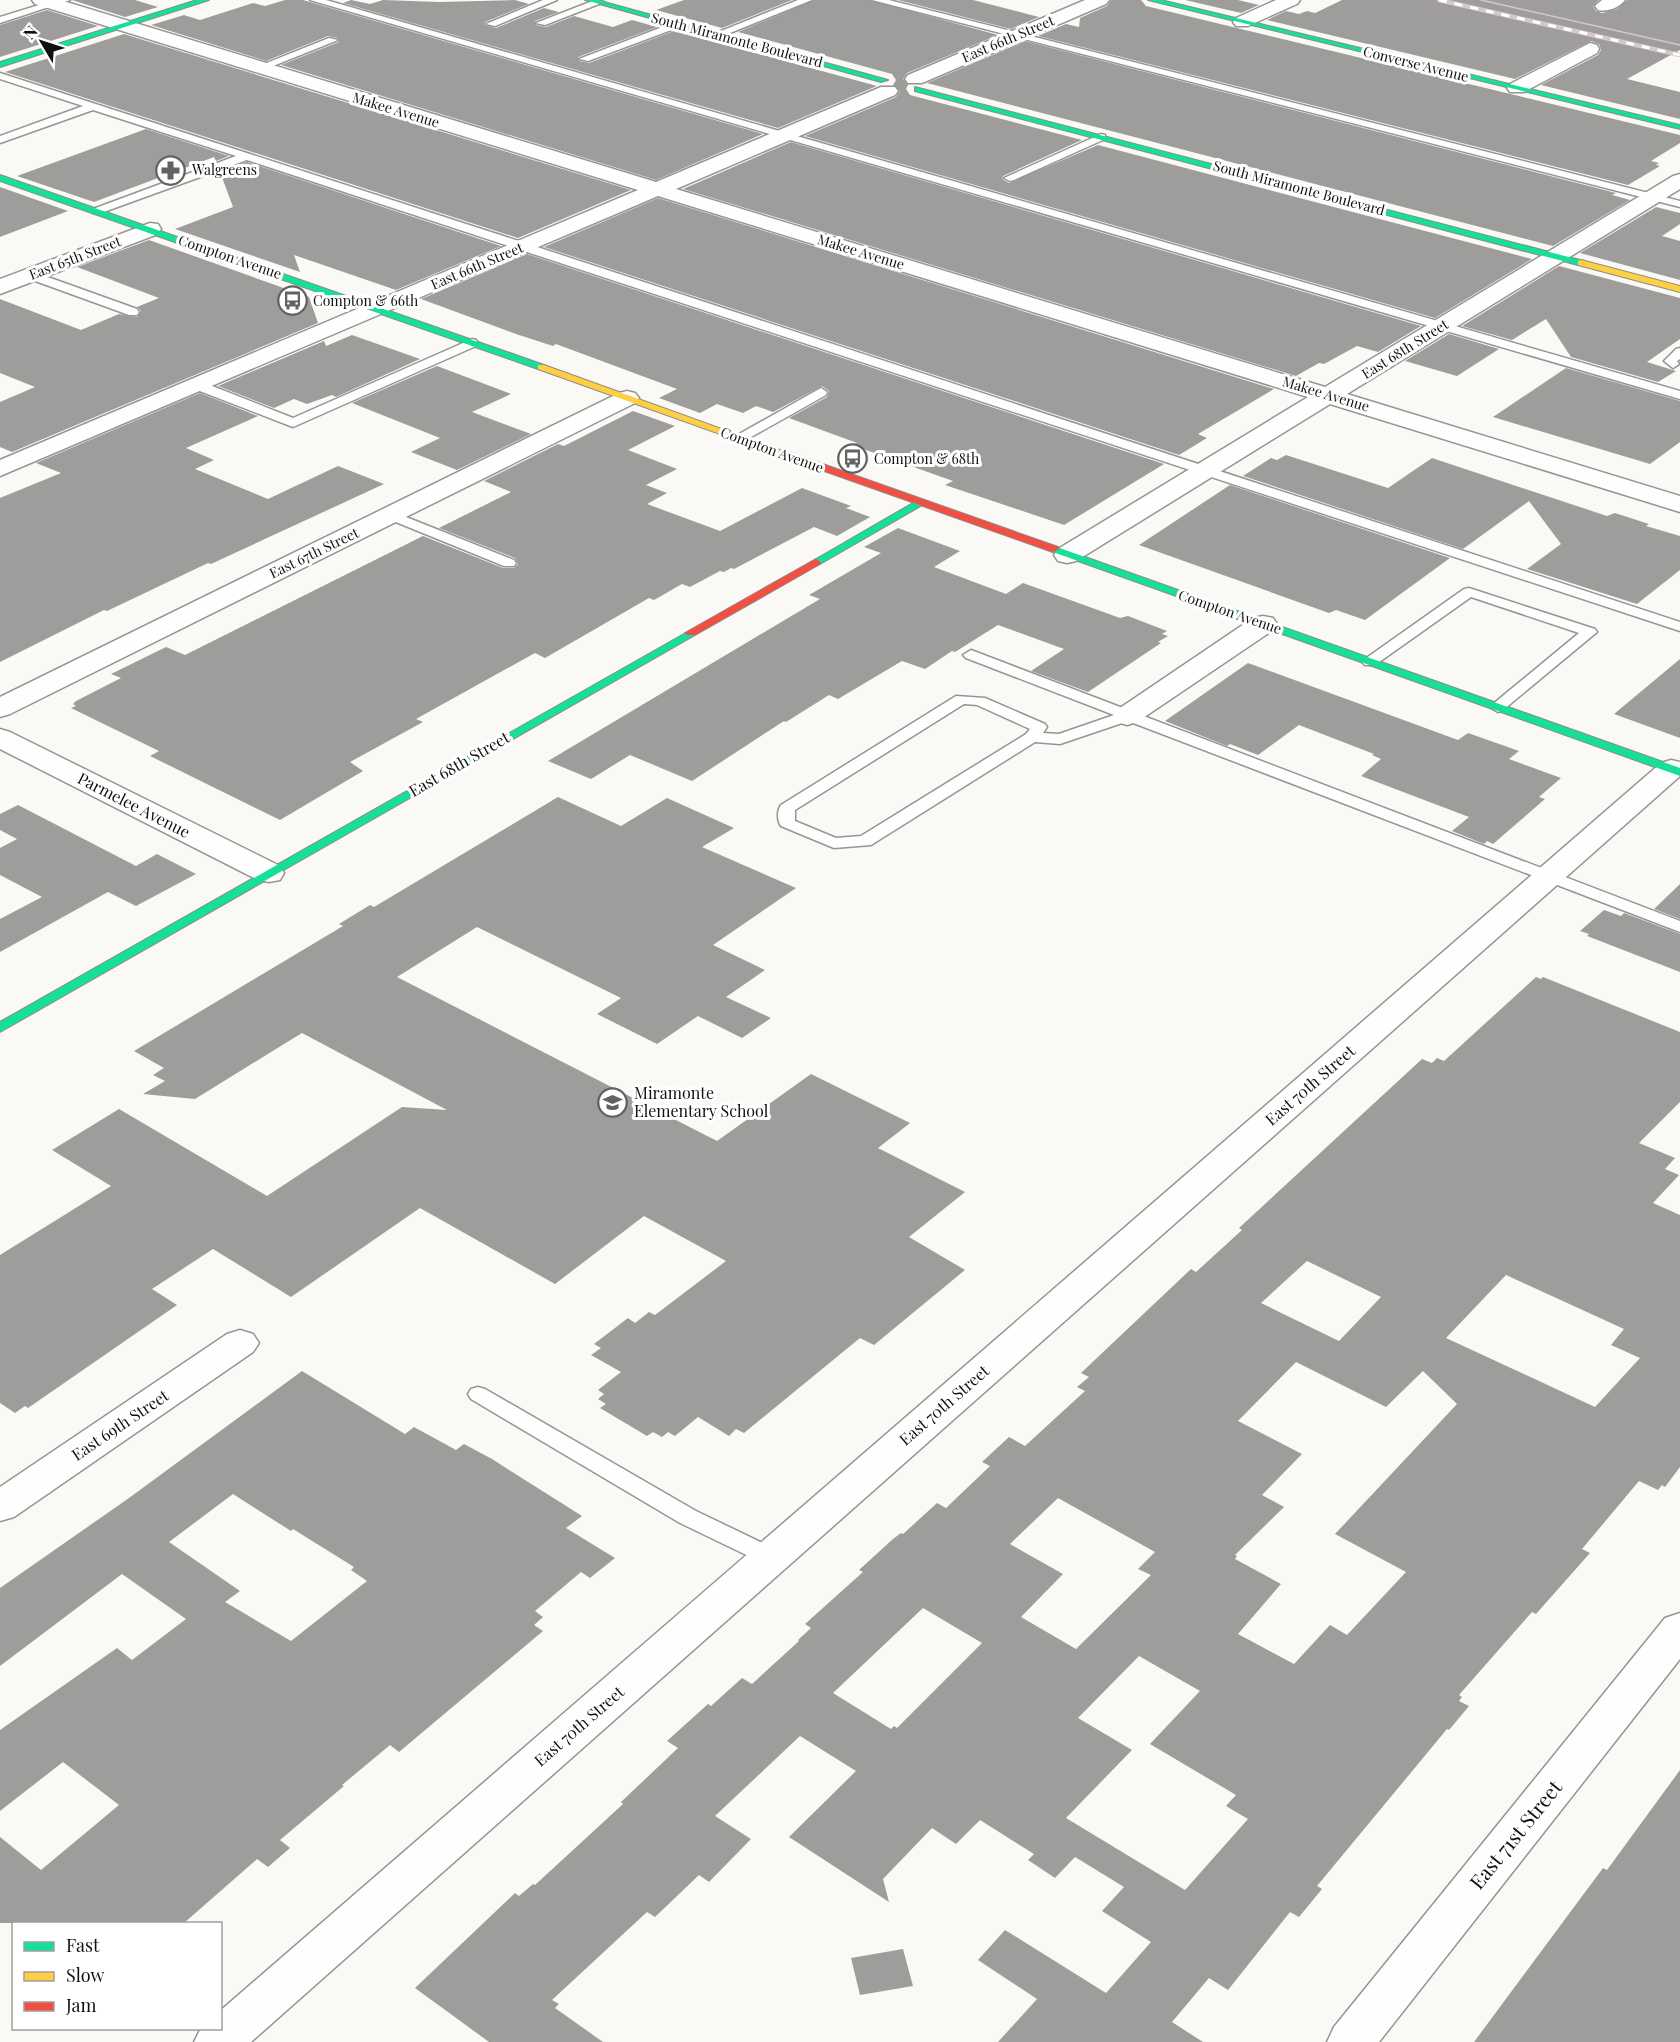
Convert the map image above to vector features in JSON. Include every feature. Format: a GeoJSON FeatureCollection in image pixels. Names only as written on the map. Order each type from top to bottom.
{"type":"FeatureCollection","features":[{"type":"Feature","properties":{"kind":"street"},"geometry":{"type":"LineString","coordinates":[[0,65],[205,0]]}},
{"type":"Feature","properties":{"kind":"street","name":"East 66th Street"},"geometry":{"type":"LineString","coordinates":[[0,469],[785,135],[901,82],[1100,0]]}},
{"type":"Feature","properties":{"kind":"street","name":"Converse Avenue"},"geometry":{"type":"LineString","coordinates":[[1152,0],[1680,127]]}},
{"type":"Feature","properties":{"kind":"street"},"geometry":{"type":"LineString","coordinates":[[1242,22],[1291,0]]}},
{"type":"Feature","properties":{"kind":"street","name":"Makee Avenue"},"geometry":{"type":"LineString","coordinates":[[53,1],[124,26],[1680,504]]}},
{"type":"Feature","properties":{"kind":"street","name":"South Miramonte Boulevard"},"geometry":{"type":"LineString","coordinates":[[594,1],[1101,137],[1556,255],[1680,290]]}},
{"type":"Feature","properties":{"kind":"street"},"geometry":{"type":"LineString","coordinates":[[1517,88],[1590,49]]}},
{"type":"Feature","properties":{"kind":"street","name":"Compton Avenue"},"geometry":{"type":"LineString","coordinates":[[0,178],[150,229],[1676,770]]}},
{"type":"Feature","properties":{"kind":"street","name":"East 68th Street"},"geometry":{"type":"LineString","coordinates":[[1067,555],[1680,180]]}},
{"type":"Feature","properties":{"kind":"street","name":"East 65th Street"},"geometry":{"type":"LineString","coordinates":[[0,287],[150,229]]}},
{"type":"Feature","properties":{"kind":"street","name":"East 67th Street"},"geometry":{"type":"LineString","coordinates":[[0,708],[627,398]]}},
{"type":"Feature","properties":{"kind":"street","name":"East 68th Street"},"geometry":{"type":"LineString","coordinates":[[0,1028],[920,502]]}},
{"type":"Feature","properties":{"kind":"street"},"geometry":{"type":"LineString","coordinates":[[1127,716],[1263,624]]}},
{"type":"Feature","properties":{"kind":"street","name":"Parmelee Avenue"},"geometry":{"type":"LineString","coordinates":[[0,738],[269,873]]}},
{"type":"Feature","properties":{"kind":"street","name":"East 70th Street"},"geometry":{"type":"LineString","coordinates":[[218,2042],[1548,877],[1676,770]]}},
{"type":"Feature","properties":{"kind":"street","name":"East 69th Street"},"geometry":{"type":"LineString","coordinates":[[0,1506],[240,1343]]}},
{"type":"Feature","properties":{"kind":"street","name":"East 71st Street"},"geometry":{"type":"LineString","coordinates":[[1351,2042],[1680,1629]]}},
{"type":"Feature","properties":{"kind":"lane"},"geometry":{"type":"LineString","coordinates":[[315,0],[1680,395]]}},
{"type":"Feature","properties":{"kind":"lane"},"geometry":{"type":"LineString","coordinates":[[491,24],[552,0]]}},
{"type":"Feature","properties":{"kind":"lane"},"geometry":{"type":"LineString","coordinates":[[716,34],[807,0]]}},
{"type":"Feature","properties":{"kind":"lane"},"geometry":{"type":"LineString","coordinates":[[878,0],[1680,204]]}},
{"type":"Feature","properties":{"kind":"lane"},"geometry":{"type":"LineString","coordinates":[[0,20],[53,1]]}},
{"type":"Feature","properties":{"kind":"lane"},"geometry":{"type":"LineString","coordinates":[[541,23],[594,1]]}},
{"type":"Feature","properties":{"kind":"lane"},"geometry":{"type":"LineString","coordinates":[[584,59],[678,24]]}},
{"type":"Feature","properties":{"kind":"lane"},"geometry":{"type":"LineString","coordinates":[[260,68],[333,40]]}},
{"type":"Feature","properties":{"kind":"lane"},"geometry":{"type":"LineString","coordinates":[[0,76],[1680,627]]}},
{"type":"Feature","properties":{"kind":"lane"},"geometry":{"type":"LineString","coordinates":[[0,140],[94,106]]}},
{"type":"Feature","properties":{"kind":"lane"},"geometry":{"type":"LineString","coordinates":[[1010,178],[1101,137]]}},
{"type":"Feature","properties":{"kind":"lane"},"geometry":{"type":"LineString","coordinates":[[97,211],[247,156]]}},
{"type":"Feature","properties":{"kind":"lane"},"geometry":{"type":"LineString","coordinates":[[31,275],[133,312]]}},
{"type":"Feature","properties":{"kind":"lane"},"geometry":{"type":"LineString","coordinates":[[197,385],[293,423],[472,343]]}},
{"type":"Feature","properties":{"kind":"lane"},"geometry":{"type":"LineString","coordinates":[[739,438],[821,392]]}},
{"type":"Feature","properties":{"kind":"lane"},"geometry":{"type":"LineString","coordinates":[[391,515],[509,563]]}},
{"type":"Feature","properties":{"kind":"lane"},"geometry":{"type":"LineString","coordinates":[[1370,662],[1469,592],[1590,632],[1498,707]]}},
{"type":"Feature","properties":{"kind":"lane"},"geometry":{"type":"LineString","coordinates":[[971,655],[1680,927]]}},
{"type":"Feature","properties":{"kind":"lane"},"geometry":{"type":"LineString","coordinates":[[1032,737],[1039,727],[980,701],[961,699],[787,808],[787,823],[834,843],[865,841],[1032,737],[1060,739],[1127,716]]}},
{"type":"Feature","properties":{"kind":"lane"},"geometry":{"type":"LineString","coordinates":[[478,1394],[688,1517],[771,1557]]}},
{"type":"Feature","properties":{"kind":"building"},"geometry":{"type":"Polygon","coordinates":[[[72,0],[135,0],[158,7],[125,17],[72,0]]]}},
{"type":"Feature","properties":{"kind":"building"},"geometry":{"type":"Polygon","coordinates":[[[285,0],[303,0],[763,134],[656,180],[281,65],[339,42],[338,38],[328,36],[266,61],[151,25],[184,15],[200,20],[253,3],[265,6],[285,0]]]}},
{"type":"Feature","properties":{"kind":"building"},"geometry":{"type":"Polygon","coordinates":[[[351,0],[370,4],[383,0],[439,2],[515,0],[529,4],[485,22],[484,25],[496,28],[544,8],[559,12],[535,21],[536,25],[546,27],[574,16],[613,27],[632,20],[657,27],[578,57],[579,61],[589,63],[674,31],[877,86],[778,128],[343,3],[351,0]]]}},
{"type":"Feature","properties":{"kind":"building"},"geometry":{"type":"Polygon","coordinates":[[[684,0],[792,0],[722,28],[656,10],[684,0]]]}},
{"type":"Feature","properties":{"kind":"building"},"geometry":{"type":"Polygon","coordinates":[[[814,0],[870,0],[998,35],[907,73],[903,79],[908,85],[906,89],[910,95],[1082,140],[1003,176],[1002,179],[1009,183],[1098,145],[1532,259],[1435,318],[805,136],[896,97],[900,91],[893,85],[896,80],[892,74],[738,32],[814,0]]]}},
{"type":"Feature","properties":{"kind":"building"},"geometry":{"type":"Polygon","coordinates":[[[898,0],[973,0],[1039,17],[1011,29],[898,0]]]}},
{"type":"Feature","properties":{"kind":"building"},"geometry":{"type":"Polygon","coordinates":[[[1111,0],[1141,0],[1146,6],[1680,135],[1680,143],[1651,161],[1659,163],[1656,165],[1660,166],[1628,185],[1038,36],[1066,24],[1079,27],[1080,18],[1107,6],[1111,0]]]}},
{"type":"Feature","properties":{"kind":"building"},"geometry":{"type":"Polygon","coordinates":[[[1185,0],[1238,0],[1259,5],[1241,13],[1185,0]]]}},
{"type":"Feature","properties":{"kind":"building"},"geometry":{"type":"Polygon","coordinates":[[[1342,0],[1599,0],[1593,6],[1596,11],[1602,13],[1617,9],[1627,0],[1680,0],[1680,50],[1627,79],[1680,92],[1680,119],[1541,85],[1598,55],[1601,50],[1599,44],[1591,41],[1515,79],[1267,20],[1286,11],[1299,14],[1307,11],[1315,13],[1342,0]]]}},
{"type":"Feature","properties":{"kind":"building"},"geometry":{"type":"Polygon","coordinates":[[[47,10],[98,26],[0,57],[0,25],[47,10]]]}},
{"type":"Feature","properties":{"kind":"building"},"geometry":{"type":"Polygon","coordinates":[[[124,34],[631,190],[518,238],[5,72],[124,34]]]}},
{"type":"Feature","properties":{"kind":"building"},"geometry":{"type":"Polygon","coordinates":[[[1025,41],[1616,193],[1612,195],[1630,200],[1553,246],[927,83],[1025,41]]]}},
{"type":"Feature","properties":{"kind":"building","name":"Walgreens"},"geometry":{"type":"Polygon","coordinates":[[[146,129],[229,156],[216,161],[214,157],[94,202],[17,176],[146,129]]]}},
{"type":"Feature","properties":{"kind":"building"},"geometry":{"type":"Polygon","coordinates":[[[791,142],[1421,326],[1378,352],[1357,346],[1296,376],[683,189],[791,142]]]}},
{"type":"Feature","properties":{"kind":"building"},"geometry":{"type":"Polygon","coordinates":[[[247,162],[501,246],[396,290],[294,255],[300,272],[175,229],[233,207],[220,172],[247,162]]]}},
{"type":"Feature","properties":{"kind":"building"},"geometry":{"type":"Polygon","coordinates":[[[0,187],[68,211],[0,237],[0,187]]]}},
{"type":"Feature","properties":{"kind":"building"},"geometry":{"type":"Polygon","coordinates":[[[658,198],[1274,389],[1198,434],[1207,438],[1179,455],[544,247],[658,198]]]}},
{"type":"Feature","properties":{"kind":"building"},"geometry":{"type":"Polygon","coordinates":[[[1656,207],[1680,213],[1680,224],[1662,236],[1680,241],[1680,280],[1580,253],[1656,207]]]}},
{"type":"Feature","properties":{"kind":"building"},"geometry":{"type":"Polygon","coordinates":[[[149,240],[309,297],[318,323],[12,452],[0,447],[0,402],[35,387],[0,373],[0,299],[81,330],[119,314],[137,317],[141,311],[137,307],[159,298],[77,267],[149,240]]]}},
{"type":"Feature","properties":{"kind":"building"},"geometry":{"type":"Polygon","coordinates":[[[527,254],[1164,464],[1064,525],[945,485],[953,481],[852,445],[857,443],[789,418],[827,397],[829,391],[822,386],[773,412],[756,406],[743,413],[717,404],[700,413],[659,398],[677,389],[556,344],[553,346],[516,334],[421,299],[527,254]]]}},
{"type":"Feature","properties":{"kind":"building"},"geometry":{"type":"Polygon","coordinates":[[[1559,266],[1680,298],[1680,339],[1647,362],[1676,371],[1658,382],[1571,357],[1546,319],[1512,340],[1462,326],[1559,266]]]}},
{"type":"Feature","properties":{"kind":"building"},"geometry":{"type":"Polygon","coordinates":[[[1449,334],[1499,349],[1457,376],[1405,361],[1449,334]]]}},
{"type":"Feature","properties":{"kind":"building"},"geometry":{"type":"Polygon","coordinates":[[[352,335],[420,359],[336,397],[332,395],[307,404],[294,399],[274,408],[218,386],[324,341],[326,346],[352,335]]]}},
{"type":"Feature","properties":{"kind":"building"},"geometry":{"type":"Polygon","coordinates":[[[437,366],[511,394],[472,412],[531,434],[457,470],[411,452],[440,438],[352,403],[437,366]]]}},
{"type":"Feature","properties":{"kind":"building"},"geometry":{"type":"Polygon","coordinates":[[[1566,368],[1680,401],[1680,442],[1650,464],[1493,417],[1566,368]]]}},
{"type":"Feature","properties":{"kind":"building"},"geometry":{"type":"Polygon","coordinates":[[[200,393],[258,416],[186,448],[214,460],[195,469],[268,499],[338,466],[384,484],[107,611],[104,610],[0,662],[0,498],[61,473],[36,463],[200,393]]]}},
{"type":"Feature","properties":{"kind":"building"},"geometry":{"type":"Polygon","coordinates":[[[633,411],[675,426],[628,450],[677,469],[646,485],[667,493],[647,504],[720,531],[802,488],[851,506],[846,508],[870,517],[837,536],[814,527],[734,569],[720,571],[690,587],[682,584],[654,600],[649,598],[545,658],[535,653],[416,719],[423,722],[350,762],[363,771],[280,820],[150,756],[159,751],[71,708],[76,706],[73,704],[76,701],[121,678],[111,674],[166,647],[185,655],[423,536],[503,568],[514,568],[518,564],[515,558],[439,528],[511,492],[484,481],[558,444],[564,446],[633,411]]]}},
{"type":"Feature","properties":{"kind":"building"},"geometry":{"type":"Polygon","coordinates":[[[1286,455],[1388,488],[1432,458],[1607,516],[1615,513],[1649,524],[1646,526],[1680,536],[1680,570],[1637,604],[1527,569],[1561,544],[1529,501],[1463,549],[1243,476],[1271,458],[1277,460],[1286,455]]]}},
{"type":"Feature","properties":{"kind":"building"},"geometry":{"type":"Polygon","coordinates":[[[1230,485],[1450,558],[1365,620],[1336,610],[1329,613],[1139,545],[1230,485]]]}},
{"type":"Feature","properties":{"kind":"building"},"geometry":{"type":"Polygon","coordinates":[[[898,528],[960,551],[934,567],[1006,594],[1023,583],[1120,618],[1128,616],[1167,631],[1162,634],[1168,636],[1088,692],[1031,671],[1064,649],[998,625],[925,669],[902,661],[838,699],[829,695],[786,722],[784,721],[692,781],[630,755],[591,779],[548,761],[820,599],[809,595],[881,553],[864,547],[898,528]]]}},
{"type":"Feature","properties":{"kind":"building"},"geometry":{"type":"Polygon","coordinates":[[[1680,659],[1680,738],[1614,714],[1680,659]]]}},
{"type":"Feature","properties":{"kind":"building"},"geometry":{"type":"Polygon","coordinates":[[[1248,663],[1458,740],[1468,733],[1519,751],[1509,759],[1561,778],[1539,797],[1545,799],[1493,844],[1487,841],[1484,844],[1452,831],[1469,817],[1361,776],[1381,759],[1372,755],[1374,754],[1299,725],[1258,755],[1230,744],[1227,746],[1165,721],[1248,663]]]}},
{"type":"Feature","properties":{"kind":"building"},"geometry":{"type":"Polygon","coordinates":[[[558,797],[621,826],[667,798],[734,828],[702,847],[796,888],[713,945],[765,970],[726,997],[771,1018],[742,1038],[698,1016],[657,1044],[597,1014],[621,998],[477,927],[397,977],[717,1141],[811,1074],[910,1123],[878,1148],[965,1192],[909,1237],[965,1270],[874,1345],[860,1338],[744,1433],[736,1429],[729,1436],[698,1417],[675,1436],[668,1432],[662,1437],[653,1432],[647,1436],[600,1408],[606,1404],[598,1399],[604,1394],[598,1390],[621,1372],[591,1355],[601,1348],[594,1344],[628,1318],[635,1323],[649,1312],[655,1315],[726,1261],[644,1216],[555,1284],[420,1208],[291,1297],[213,1249],[152,1289],[177,1305],[28,1408],[25,1406],[15,1413],[0,1403],[0,1255],[111,1186],[52,1150],[119,1109],[267,1196],[402,1107],[447,1110],[302,1033],[195,1099],[143,1094],[165,1081],[153,1075],[164,1068],[134,1051],[343,926],[339,924],[370,905],[374,907],[558,797]]]}},
{"type":"Feature","properties":{"kind":"building"},"geometry":{"type":"Polygon","coordinates":[[[18,805],[136,866],[157,854],[196,874],[136,906],[108,892],[0,952],[0,919],[42,897],[0,875],[0,848],[17,839],[0,830],[0,814],[18,805]]]}},
{"type":"Feature","properties":{"kind":"building"},"geometry":{"type":"Polygon","coordinates":[[[1680,884],[1680,919],[1654,909],[1680,884]]]}},
{"type":"Feature","properties":{"kind":"building"},"geometry":{"type":"Polygon","coordinates":[[[1604,910],[1621,916],[1624,913],[1680,934],[1680,972],[1587,936],[1589,934],[1580,931],[1604,910]]]}},
{"type":"Feature","properties":{"kind":"building"},"geometry":{"type":"Polygon","coordinates":[[[1536,977],[1541,979],[1543,977],[1680,1032],[1680,1102],[1639,1143],[1675,1158],[1665,1169],[1679,1175],[1653,1203],[1680,1215],[1680,1467],[1665,1487],[1662,1485],[1658,1490],[1639,1481],[1582,1549],[1590,1553],[1536,1614],[1532,1612],[1459,1695],[1462,1697],[1459,1701],[1469,1706],[1449,1730],[1447,1729],[1317,1886],[1322,1889],[1299,1917],[1290,1912],[1228,1990],[1209,1978],[1172,2022],[1203,2042],[998,2042],[1037,1999],[978,1960],[1005,1930],[1106,1993],[1151,1942],[1102,1911],[1124,1887],[1075,1857],[1055,1878],[1028,1860],[1034,1854],[980,1820],[956,1844],[932,1828],[883,1879],[889,1902],[789,1837],[856,1771],[800,1736],[715,1816],[751,1839],[709,1882],[699,1875],[655,1917],[647,1912],[552,2000],[559,2004],[555,2008],[603,2042],[489,2042],[415,1988],[515,1893],[519,1896],[533,1884],[535,1885],[623,1804],[621,1802],[678,1748],[667,1741],[708,1704],[711,1706],[742,1678],[752,1684],[799,1641],[811,1628],[805,1624],[863,1572],[859,1570],[893,1539],[903,1534],[937,1503],[946,1508],[990,1466],[982,1462],[1009,1437],[1025,1446],[1085,1391],[1077,1387],[1089,1377],[1081,1373],[1191,1269],[1196,1272],[1242,1230],[1239,1228],[1422,1059],[1432,1063],[1437,1058],[1444,1061],[1536,977]],[[1307,1261],[1261,1303],[1339,1341],[1381,1297],[1307,1261]],[[1506,1275],[1446,1338],[1595,1407],[1640,1358],[1611,1345],[1624,1329],[1506,1275]],[[1296,1362],[1238,1421],[1302,1454],[1262,1495],[1284,1507],[1235,1555],[1237,1556],[1235,1559],[1281,1584],[1238,1634],[1294,1664],[1330,1625],[1347,1635],[1406,1572],[1335,1534],[1457,1404],[1423,1371],[1386,1407],[1296,1362]],[[1058,1498],[1010,1544],[1063,1574],[1021,1617],[1076,1649],[1151,1575],[1138,1569],[1155,1552],[1058,1498]],[[923,1608],[833,1693],[891,1729],[894,1726],[897,1728],[982,1643],[923,1608]],[[1139,1656],[1078,1718],[1132,1750],[1066,1818],[1185,1890],[1248,1819],[1226,1806],[1236,1795],[1150,1744],[1200,1691],[1139,1656]]]}},
{"type":"Feature","properties":{"kind":"building"},"geometry":{"type":"Polygon","coordinates":[[[302,1371],[405,1434],[414,1427],[456,1450],[464,1444],[492,1459],[582,1516],[566,1528],[615,1558],[590,1578],[581,1572],[535,1611],[543,1617],[534,1625],[543,1631],[399,1752],[390,1745],[342,1785],[344,1786],[280,1840],[290,1848],[268,1867],[257,1859],[185,1922],[0,1923],[0,1837],[41,1870],[119,1805],[63,1762],[0,1811],[0,1730],[117,1648],[132,1660],[186,1619],[122,1574],[0,1666],[0,1588],[129,1498],[302,1371]],[[233,1494],[169,1542],[240,1591],[225,1602],[291,1641],[367,1581],[351,1570],[354,1567],[293,1529],[291,1531],[233,1494]]]}},
{"type":"Feature","properties":{"kind":"building"},"geometry":{"type":"Polygon","coordinates":[[[1680,1770],[1680,2042],[1474,2042],[1603,1868],[1607,1870],[1680,1770]]]}},
{"type":"Feature","properties":{"kind":"building"},"geometry":{"type":"Polygon","coordinates":[[[903,1949],[913,1986],[860,1995],[851,1958],[903,1949]]]}},
{"type":"Feature","properties":{"kind":"tram line"},"geometry":{"type":"LineString","coordinates":[[1481,0],[1680,45]]}},
{"type":"Feature","properties":{"kind":"railway"},"geometry":{"type":"LineString","coordinates":[[1439,0],[1680,55]]}},
{"type":"Feature","properties":{"kind":"traffic: fast"},"geometry":{"type":"LineString","coordinates":[[0,65],[205,0]]}},
{"type":"Feature","properties":{"kind":"traffic: fast"},"geometry":{"type":"LineString","coordinates":[[589,0],[884,80]]}},
{"type":"Feature","properties":{"kind":"traffic: fast"},"geometry":{"type":"LineString","coordinates":[[1152,0],[1680,127]]}},
{"type":"Feature","properties":{"kind":"traffic: fast"},"geometry":{"type":"LineString","coordinates":[[918,89],[1581,263]]}},
{"type":"Feature","properties":{"kind":"traffic: fast"},"geometry":{"type":"LineString","coordinates":[[0,178],[541,367]]}},
{"type":"Feature","properties":{"kind":"traffic: fast"},"geometry":{"type":"LineString","coordinates":[[816,562],[920,502]]}},
{"type":"Feature","properties":{"kind":"traffic: fast"},"geometry":{"type":"LineString","coordinates":[[1054,549],[1680,772]]}},
{"type":"Feature","properties":{"kind":"traffic: fast"},"geometry":{"type":"LineString","coordinates":[[0,1028],[691,633]]}},
{"type":"Feature","properties":{"kind":"traffic: slow"},"geometry":{"type":"LineString","coordinates":[[1581,263],[1680,289]]}},
{"type":"Feature","properties":{"kind":"traffic: slow"},"geometry":{"type":"LineString","coordinates":[[541,367],[783,453]]}},
{"type":"Feature","properties":{"kind":"traffic: jam"},"geometry":{"type":"LineString","coordinates":[[783,453],[1054,549]]}},
{"type":"Feature","properties":{"kind":"traffic: jam"},"geometry":{"type":"LineString","coordinates":[[691,633],[816,562]]}},
{"type":"Feature","properties":{"kind":"place","name":"Walgreens"},"geometry":{"type":"Point","coordinates":[171,170]}},
{"type":"Feature","properties":{"kind":"place","name":"Compton & 66th"},"geometry":{"type":"Point","coordinates":[292,301]}},
{"type":"Feature","properties":{"kind":"place","name":"Compton & 68th"},"geometry":{"type":"Point","coordinates":[853,459]}},
{"type":"Feature","properties":{"kind":"place","name":"Miramonte Elementary School"},"geometry":{"type":"Point","coordinates":[613,1102]}}]}
